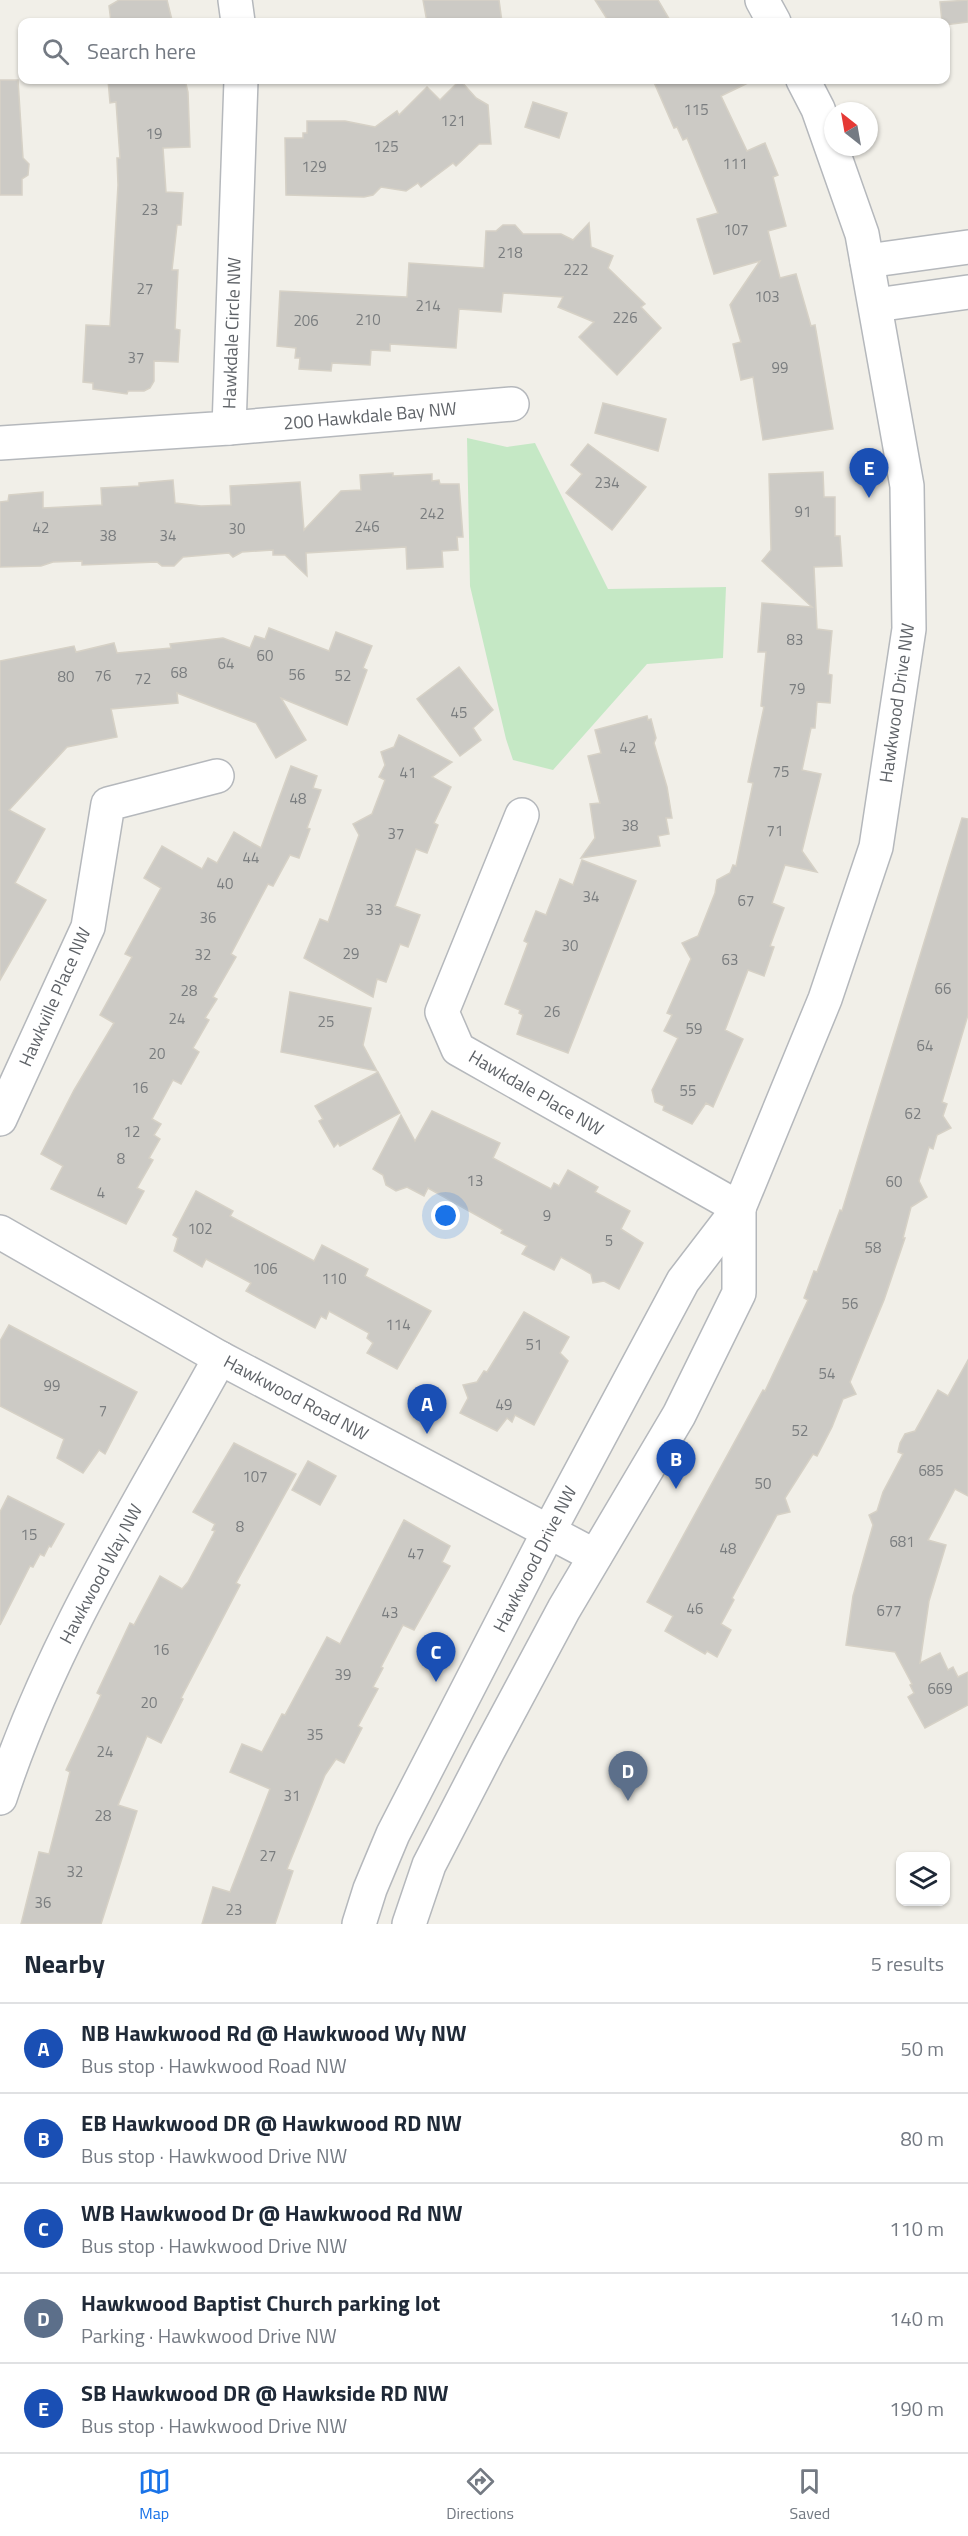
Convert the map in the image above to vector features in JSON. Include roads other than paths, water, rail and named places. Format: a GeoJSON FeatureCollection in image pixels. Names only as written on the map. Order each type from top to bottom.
{"type":"FeatureCollection","features":[{"type":"Feature","properties":{"kind":"street"},"geometry":{"type":"LineString","coordinates":[[235,0],[237,18]]}},
{"type":"Feature","properties":{"kind":"street"},"geometry":{"type":"LineString","coordinates":[[762,0],[772,18]]}},
{"type":"Feature","properties":{"kind":"street","name":"Hawkdale Circle NW"},"geometry":{"type":"LineString","coordinates":[[0,443],[229,428],[241,84]]}},
{"type":"Feature","properties":{"kind":"street","name":"Hawkwood Drive NW"},"geometry":{"type":"LineString","coordinates":[[359,1924],[370,1889],[393,1834],[549,1531],[683,1281],[739,1208],[825,999],[876,846],[909,629],[907,486],[862,234],[818,109],[805,84]]}},
{"type":"Feature","properties":{"kind":"street"},"geometry":{"type":"LineString","coordinates":[[867,261],[968,247]]}},
{"type":"Feature","properties":{"kind":"street"},"geometry":{"type":"LineString","coordinates":[[876,304],[968,292]]}},
{"type":"Feature","properties":{"kind":"street","name":"200 Hawkdale Bay NW"},"geometry":{"type":"LineString","coordinates":[[229,428],[512,404]]}},
{"type":"Feature","properties":{"kind":"street","name":"Hawkville Place NW"},"geometry":{"type":"LineString","coordinates":[[0,1119],[88,927],[108,804],[217,776]]}},
{"type":"Feature","properties":{"kind":"street","name":"Hawkdale Place NW"},"geometry":{"type":"LineString","coordinates":[[522,815],[442,1012],[458,1049],[739,1208]]}},
{"type":"Feature","properties":{"kind":"street","name":"Hawkwood Drive NW"},"geometry":{"type":"LineString","coordinates":[[409,1924],[429,1865],[488,1750],[595,1556],[679,1415],[739,1293],[739,1208]]}},
{"type":"Feature","properties":{"kind":"street","name":"Hawkwood Road NW"},"geometry":{"type":"LineString","coordinates":[[0,1232],[220,1358],[595,1556]]}},
{"type":"Feature","properties":{"kind":"street","name":"Hawkwood Way NW"},"geometry":{"type":"LineString","coordinates":[[0,1798],[33,1705],[122,1531],[220,1358]]}},
{"type":"Feature","properties":{"kind":"place","name":"SB Hawkwood DR @ Hawkside RD NW"},"geometry":{"type":"Point","coordinates":[869,498]}},
{"type":"Feature","properties":{"kind":"place","name":"NB Hawkwood Rd @ Hawkwood Wy NW"},"geometry":{"type":"Point","coordinates":[427,1434]}},
{"type":"Feature","properties":{"kind":"place","name":"EB Hawkwood DR @ Hawkwood RD NW"},"geometry":{"type":"Point","coordinates":[676,1489]}},
{"type":"Feature","properties":{"kind":"place","name":"WB Hawkwood Dr @ Hawkwood Rd NW"},"geometry":{"type":"Point","coordinates":[436,1682]}},
{"type":"Feature","properties":{"kind":"place","name":"Hawkwood Baptist Church parking lot"},"geometry":{"type":"Point","coordinates":[628,1801]}}]}
